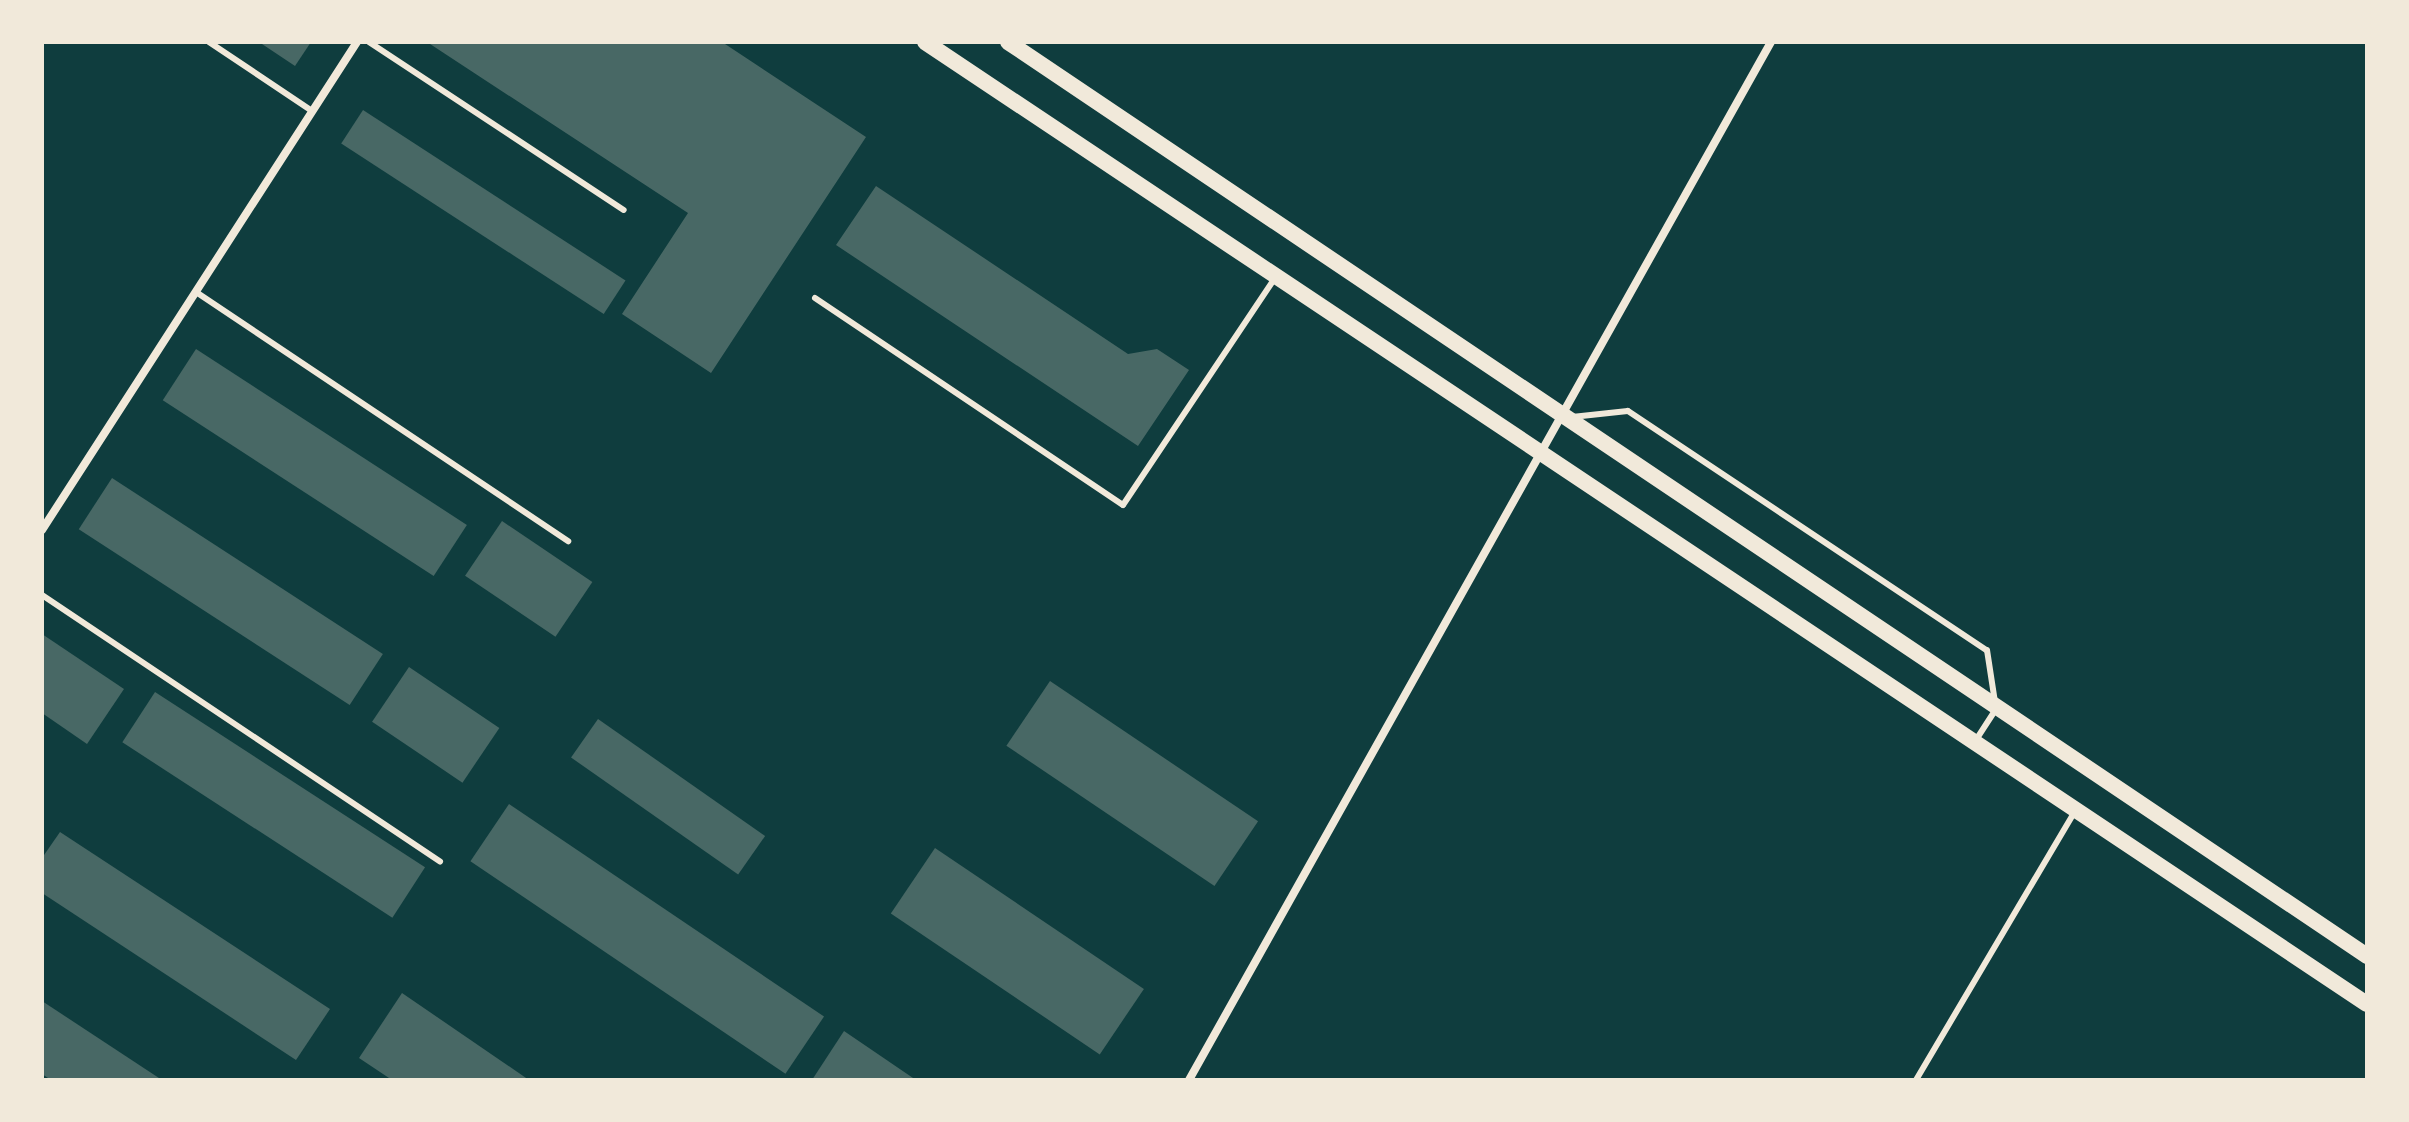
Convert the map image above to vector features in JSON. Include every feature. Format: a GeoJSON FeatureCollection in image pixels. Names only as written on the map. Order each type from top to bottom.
{"type":"FeatureCollection","features":[{"type":"Feature","properties":{"kind":"main road"},"geometry":{"type":"LineString","coordinates":[[925,42],[2367,1004]]}},
{"type":"Feature","properties":{"kind":"main road"},"geometry":{"type":"LineString","coordinates":[[1008,42],[1561,418],[2367,956]]}},
{"type":"Feature","properties":{"kind":"street"},"geometry":{"type":"LineString","coordinates":[[42,530],[357,42]]}},
{"type":"Feature","properties":{"kind":"street"},"geometry":{"type":"LineString","coordinates":[[1189,1080],[1536,452],[1561,418],[1771,42]]}},
{"type":"Feature","properties":{"kind":"lane"},"geometry":{"type":"LineString","coordinates":[[209,42],[312,111]]}},
{"type":"Feature","properties":{"kind":"lane"},"geometry":{"type":"LineString","coordinates":[[369,42],[624,210]]}},
{"type":"Feature","properties":{"kind":"lane"},"geometry":{"type":"LineString","coordinates":[[815,298],[1123,505],[1276,278]]}},
{"type":"Feature","properties":{"kind":"lane"},"geometry":{"type":"LineString","coordinates":[[196,292],[568,541]]}},
{"type":"Feature","properties":{"kind":"lane"},"geometry":{"type":"LineString","coordinates":[[1561,418],[1628,411],[1987,650],[1996,709],[1974,743]]}},
{"type":"Feature","properties":{"kind":"lane"},"geometry":{"type":"LineString","coordinates":[[42,595],[440,861]]}},
{"type":"Feature","properties":{"kind":"lane"},"geometry":{"type":"LineString","coordinates":[[1916,1080],[2075,810]]}},
{"type":"Feature","properties":{"kind":"building"},"geometry":{"type":"Polygon","coordinates":[[[259,42],[311,42],[295,66],[259,42]]]}},
{"type":"Feature","properties":{"kind":"building"},"geometry":{"type":"Polygon","coordinates":[[[427,42],[722,42],[866,137],[711,373],[622,314],[688,213],[427,42]]]}},
{"type":"Feature","properties":{"kind":"building"},"geometry":{"type":"Polygon","coordinates":[[[363,110],[626,280],[604,314],[341,144],[363,110]]]}},
{"type":"Feature","properties":{"kind":"building"},"geometry":{"type":"Polygon","coordinates":[[[876,186],[1128,354],[1157,349],[1189,370],[1138,446],[836,245],[876,186]]]}},
{"type":"Feature","properties":{"kind":"building"},"geometry":{"type":"Polygon","coordinates":[[[196,349],[467,525],[434,576],[163,400],[196,349]]]}},
{"type":"Feature","properties":{"kind":"building"},"geometry":{"type":"Polygon","coordinates":[[[112,478],[383,654],[350,705],[79,529],[112,478]]]}},
{"type":"Feature","properties":{"kind":"building"},"geometry":{"type":"Polygon","coordinates":[[[502,521],[592,582],[555,637],[465,576],[502,521]]]}},
{"type":"Feature","properties":{"kind":"building"},"geometry":{"type":"Polygon","coordinates":[[[42,634],[124,689],[87,744],[42,713],[42,634]]]}},
{"type":"Feature","properties":{"kind":"building"},"geometry":{"type":"Polygon","coordinates":[[[409,667],[499,728],[462,783],[372,722],[409,667]]]}},
{"type":"Feature","properties":{"kind":"building"},"geometry":{"type":"Polygon","coordinates":[[[1050,681],[1258,821],[1214,886],[1006,746],[1050,681]]]}},
{"type":"Feature","properties":{"kind":"building"},"geometry":{"type":"Polygon","coordinates":[[[155,692],[425,867],[392,918],[122,742],[155,692]]]}},
{"type":"Feature","properties":{"kind":"building"},"geometry":{"type":"Polygon","coordinates":[[[598,719],[765,836],[738,875],[571,758],[598,719]]]}},
{"type":"Feature","properties":{"kind":"building"},"geometry":{"type":"Polygon","coordinates":[[[509,804],[824,1016],[785,1074],[470,861],[509,804]]]}},
{"type":"Feature","properties":{"kind":"building"},"geometry":{"type":"Polygon","coordinates":[[[60,832],[330,1009],[296,1060],[42,893],[42,858],[60,832]]]}},
{"type":"Feature","properties":{"kind":"building"},"geometry":{"type":"Polygon","coordinates":[[[935,848],[1144,989],[1100,1054],[891,913],[935,848]]]}},
{"type":"Feature","properties":{"kind":"building"},"geometry":{"type":"Polygon","coordinates":[[[402,993],[529,1080],[392,1080],[359,1058],[402,993]]]}},
{"type":"Feature","properties":{"kind":"building"},"geometry":{"type":"Polygon","coordinates":[[[42,1001],[162,1080],[51,1080],[42,1074],[42,1001]]]}},
{"type":"Feature","properties":{"kind":"building"},"geometry":{"type":"Polygon","coordinates":[[[844,1031],[916,1080],[812,1080],[844,1031]]]}}]}
